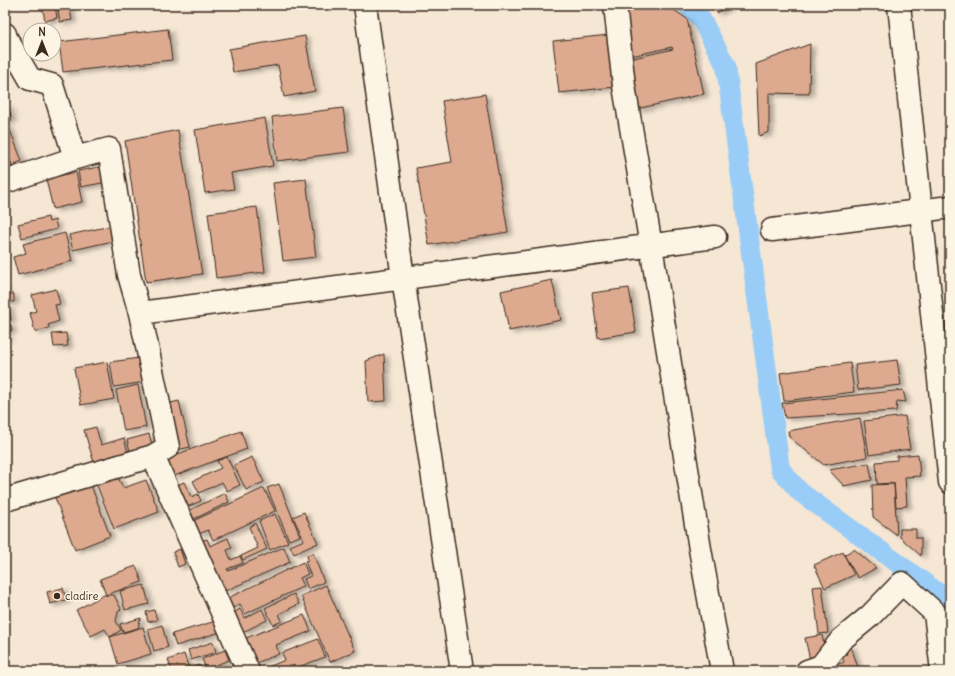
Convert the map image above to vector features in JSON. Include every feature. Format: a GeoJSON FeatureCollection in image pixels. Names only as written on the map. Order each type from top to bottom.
{"type":"FeatureCollection","features":[{"type":"Feature","properties":{"kind":"street"},"geometry":{"type":"LineString","coordinates":[[365,5],[403,278],[462,671]]}},
{"type":"Feature","properties":{"kind":"street"},"geometry":{"type":"LineString","coordinates":[[615,5],[624,86],[700,549],[722,671]]}},
{"type":"Feature","properties":{"kind":"street"},"geometry":{"type":"LineString","coordinates":[[899,5],[950,482]]}},
{"type":"Feature","properties":{"kind":"street"},"geometry":{"type":"LineString","coordinates":[[5,34],[30,79],[52,85],[75,158]]}},
{"type":"Feature","properties":{"kind":"street"},"geometry":{"type":"LineString","coordinates":[[5,182],[75,158],[109,149],[129,275],[140,313],[168,447],[153,456],[5,500]]}},
{"type":"Feature","properties":{"kind":"street"},"geometry":{"type":"LineString","coordinates":[[772,230],[950,207]]}},
{"type":"Feature","properties":{"kind":"street"},"geometry":{"type":"LineString","coordinates":[[140,313],[715,237]]}},
{"type":"Feature","properties":{"kind":"street"},"geometry":{"type":"LineString","coordinates":[[153,456],[248,671]]}},
{"type":"Feature","properties":{"kind":"street"},"geometry":{"type":"LineString","coordinates":[[807,671],[820,666],[841,640],[870,616],[902,584],[935,612],[942,671]]}},
{"type":"Feature","properties":{"kind":"building"},"geometry":{"type":"Polygon","coordinates":[[[42,5],[55,5],[57,18],[45,21],[42,5]]]}},
{"type":"Feature","properties":{"kind":"building"},"geometry":{"type":"Polygon","coordinates":[[[57,5],[69,5],[72,20],[60,22],[57,5]]]}},
{"type":"Feature","properties":{"kind":"building"},"geometry":{"type":"Polygon","coordinates":[[[615,5],[667,5],[687,19],[704,94],[636,109],[625,60],[673,49],[672,47],[627,57],[615,5]]]}},
{"type":"Feature","properties":{"kind":"building"},"geometry":{"type":"Polygon","coordinates":[[[712,5],[730,5],[717,13],[712,5]]]}},
{"type":"Feature","properties":{"kind":"building"},"geometry":{"type":"Polygon","coordinates":[[[168,29],[172,60],[63,72],[62,42],[168,29]]]}},
{"type":"Feature","properties":{"kind":"building"},"geometry":{"type":"Polygon","coordinates":[[[618,34],[624,86],[559,93],[553,41],[618,34]]]}},
{"type":"Feature","properties":{"kind":"building"},"geometry":{"type":"Polygon","coordinates":[[[305,36],[315,91],[284,97],[278,65],[233,72],[229,49],[305,36]]]}},
{"type":"Feature","properties":{"kind":"building"},"geometry":{"type":"Polygon","coordinates":[[[810,44],[809,94],[769,93],[769,132],[759,136],[756,64],[810,44]]]}},
{"type":"Feature","properties":{"kind":"building"},"geometry":{"type":"Polygon","coordinates":[[[485,94],[508,232],[429,245],[416,168],[452,162],[442,101],[485,94]]]}},
{"type":"Feature","properties":{"kind":"building"},"geometry":{"type":"Polygon","coordinates":[[[8,105],[12,120],[5,122],[5,106],[8,105]]]}},
{"type":"Feature","properties":{"kind":"building"},"geometry":{"type":"Polygon","coordinates":[[[343,108],[349,152],[277,161],[272,117],[343,108]]]}},
{"type":"Feature","properties":{"kind":"building"},"geometry":{"type":"Polygon","coordinates":[[[265,118],[273,166],[231,173],[234,189],[205,193],[195,130],[265,118]]]}},
{"type":"Feature","properties":{"kind":"building"},"geometry":{"type":"Polygon","coordinates":[[[8,125],[22,161],[12,165],[5,148],[5,126],[8,125]]]}},
{"type":"Feature","properties":{"kind":"building"},"geometry":{"type":"Polygon","coordinates":[[[178,130],[202,274],[146,282],[125,141],[178,130]]]}},
{"type":"Feature","properties":{"kind":"building"},"geometry":{"type":"Polygon","coordinates":[[[5,158],[7,158],[13,169],[5,173],[5,158]]]}},
{"type":"Feature","properties":{"kind":"building"},"geometry":{"type":"Polygon","coordinates":[[[109,165],[112,181],[81,187],[78,171],[109,165]]]}},
{"type":"Feature","properties":{"kind":"building"},"geometry":{"type":"Polygon","coordinates":[[[76,172],[82,202],[53,209],[46,179],[76,172]]]}},
{"type":"Feature","properties":{"kind":"building"},"geometry":{"type":"Polygon","coordinates":[[[306,179],[316,257],[283,261],[273,183],[306,179]]]}},
{"type":"Feature","properties":{"kind":"building"},"geometry":{"type":"Polygon","coordinates":[[[257,207],[265,272],[216,278],[208,213],[257,207]]]}},
{"type":"Feature","properties":{"kind":"building"},"geometry":{"type":"Polygon","coordinates":[[[48,217],[49,222],[55,220],[57,229],[22,238],[18,224],[48,217]]]}},
{"type":"Feature","properties":{"kind":"building"},"geometry":{"type":"Polygon","coordinates":[[[115,225],[113,241],[73,250],[69,235],[115,225]]]}},
{"type":"Feature","properties":{"kind":"building"},"geometry":{"type":"Polygon","coordinates":[[[65,233],[72,261],[18,275],[13,257],[26,253],[23,244],[65,233]]]}},
{"type":"Feature","properties":{"kind":"building"},"geometry":{"type":"Polygon","coordinates":[[[552,280],[561,320],[509,331],[501,291],[552,280]]]}},
{"type":"Feature","properties":{"kind":"building"},"geometry":{"type":"Polygon","coordinates":[[[5,286],[6,294],[14,294],[14,302],[5,302],[5,286]]]}},
{"type":"Feature","properties":{"kind":"building"},"geometry":{"type":"Polygon","coordinates":[[[629,288],[636,332],[598,338],[592,293],[629,288]]]}},
{"type":"Feature","properties":{"kind":"building"},"geometry":{"type":"Polygon","coordinates":[[[56,289],[60,304],[55,305],[59,321],[48,325],[49,328],[35,332],[30,313],[36,311],[32,295],[56,289]]]}},
{"type":"Feature","properties":{"kind":"building"},"geometry":{"type":"Polygon","coordinates":[[[9,306],[11,320],[5,321],[5,307],[9,306]]]}},
{"type":"Feature","properties":{"kind":"building"},"geometry":{"type":"Polygon","coordinates":[[[5,325],[11,325],[12,331],[6,331],[7,338],[5,338],[5,325]]]}},
{"type":"Feature","properties":{"kind":"building"},"geometry":{"type":"Polygon","coordinates":[[[66,333],[68,346],[54,347],[52,334],[66,333]]]}},
{"type":"Feature","properties":{"kind":"building"},"geometry":{"type":"Polygon","coordinates":[[[384,354],[386,401],[368,402],[366,361],[384,354]]]}},
{"type":"Feature","properties":{"kind":"building"},"geometry":{"type":"Polygon","coordinates":[[[147,357],[151,381],[114,387],[110,362],[147,357]]]}},
{"type":"Feature","properties":{"kind":"building"},"geometry":{"type":"Polygon","coordinates":[[[897,360],[901,385],[858,390],[855,365],[897,360]]]}},
{"type":"Feature","properties":{"kind":"building"},"geometry":{"type":"Polygon","coordinates":[[[107,362],[114,399],[81,405],[74,368],[107,362]]]}},
{"type":"Feature","properties":{"kind":"building"},"geometry":{"type":"Polygon","coordinates":[[[850,363],[854,392],[784,401],[780,373],[850,363]]]}},
{"type":"Feature","properties":{"kind":"building"},"geometry":{"type":"Polygon","coordinates":[[[138,385],[146,427],[124,431],[116,390],[138,385]]]}},
{"type":"Feature","properties":{"kind":"building"},"geometry":{"type":"Polygon","coordinates":[[[903,390],[906,402],[897,401],[896,411],[785,418],[782,403],[903,390]]]}},
{"type":"Feature","properties":{"kind":"building"},"geometry":{"type":"Polygon","coordinates":[[[179,401],[190,447],[177,450],[166,404],[179,401]]]}},
{"type":"Feature","properties":{"kind":"building"},"geometry":{"type":"Polygon","coordinates":[[[905,416],[910,449],[869,455],[864,421],[905,416]]]}},
{"type":"Feature","properties":{"kind":"building"},"geometry":{"type":"Polygon","coordinates":[[[860,418],[867,457],[824,465],[789,437],[788,431],[860,418]]]}},
{"type":"Feature","properties":{"kind":"building"},"geometry":{"type":"Polygon","coordinates":[[[96,427],[101,445],[124,438],[129,456],[95,466],[84,430],[96,427]]]}},
{"type":"Feature","properties":{"kind":"building"},"geometry":{"type":"Polygon","coordinates":[[[241,431],[247,449],[174,476],[167,458],[241,431]]]}},
{"type":"Feature","properties":{"kind":"building"},"geometry":{"type":"Polygon","coordinates":[[[149,434],[154,452],[132,458],[127,440],[149,434]]]}},
{"type":"Feature","properties":{"kind":"building"},"geometry":{"type":"Polygon","coordinates":[[[918,454],[920,476],[905,477],[907,506],[896,507],[894,483],[877,484],[876,462],[897,460],[897,456],[918,454]]]}},
{"type":"Feature","properties":{"kind":"building"},"geometry":{"type":"Polygon","coordinates":[[[227,457],[240,485],[227,491],[222,482],[199,493],[193,481],[221,468],[217,461],[227,457]]]}},
{"type":"Feature","properties":{"kind":"building"},"geometry":{"type":"Polygon","coordinates":[[[252,457],[264,482],[246,490],[234,465],[252,457]]]}},
{"type":"Feature","properties":{"kind":"building"},"geometry":{"type":"Polygon","coordinates":[[[869,463],[872,480],[844,486],[829,470],[869,463]]]}},
{"type":"Feature","properties":{"kind":"building"},"geometry":{"type":"Polygon","coordinates":[[[117,475],[123,488],[146,480],[159,512],[114,529],[96,483],[117,475]]]}},
{"type":"Feature","properties":{"kind":"building"},"geometry":{"type":"Polygon","coordinates":[[[89,480],[110,536],[75,550],[54,495],[89,480]]]}},
{"type":"Feature","properties":{"kind":"building"},"geometry":{"type":"Polygon","coordinates":[[[184,482],[191,497],[198,494],[201,501],[187,507],[177,485],[184,482]]]}},
{"type":"Feature","properties":{"kind":"building"},"geometry":{"type":"Polygon","coordinates":[[[279,484],[300,536],[289,540],[267,488],[279,484]]]}},
{"type":"Feature","properties":{"kind":"building"},"geometry":{"type":"Polygon","coordinates":[[[894,484],[897,535],[873,517],[872,485],[894,484]]]}},
{"type":"Feature","properties":{"kind":"building"},"geometry":{"type":"Polygon","coordinates":[[[264,488],[275,511],[213,540],[208,530],[199,534],[193,521],[264,488]]]}},
{"type":"Feature","properties":{"kind":"building"},"geometry":{"type":"Polygon","coordinates":[[[225,493],[229,502],[194,519],[190,510],[225,493]]]}},
{"type":"Feature","properties":{"kind":"building"},"geometry":{"type":"Polygon","coordinates":[[[304,512],[318,543],[294,554],[290,546],[304,540],[293,517],[304,512]]]}},
{"type":"Feature","properties":{"kind":"building"},"geometry":{"type":"Polygon","coordinates":[[[275,514],[288,542],[270,550],[259,521],[275,514]]]}},
{"type":"Feature","properties":{"kind":"building"},"geometry":{"type":"Polygon","coordinates":[[[255,523],[267,549],[243,560],[241,556],[258,548],[249,527],[255,523]]]}},
{"type":"Feature","properties":{"kind":"building"},"geometry":{"type":"Polygon","coordinates":[[[900,529],[916,529],[916,538],[921,538],[921,556],[900,537],[900,529]]]}},
{"type":"Feature","properties":{"kind":"building"},"geometry":{"type":"Polygon","coordinates":[[[228,538],[232,548],[227,550],[231,560],[240,556],[243,563],[227,569],[228,571],[284,547],[290,562],[225,591],[203,540],[207,539],[210,546],[228,538]]]}},
{"type":"Feature","properties":{"kind":"building"},"geometry":{"type":"Polygon","coordinates":[[[180,549],[185,564],[178,567],[173,552],[180,549]]]}},
{"type":"Feature","properties":{"kind":"building"},"geometry":{"type":"Polygon","coordinates":[[[854,549],[876,568],[858,578],[844,555],[854,549]]]}},
{"type":"Feature","properties":{"kind":"building"},"geometry":{"type":"Polygon","coordinates":[[[843,552],[854,575],[825,588],[814,565],[843,552]]]}},
{"type":"Feature","properties":{"kind":"building"},"geometry":{"type":"Polygon","coordinates":[[[313,553],[324,582],[308,589],[304,579],[311,576],[305,561],[308,560],[307,555],[313,553]]]}},
{"type":"Feature","properties":{"kind":"building"},"geometry":{"type":"Polygon","coordinates":[[[303,562],[308,574],[300,578],[304,586],[245,614],[240,604],[233,608],[228,598],[303,562]]]}},
{"type":"Feature","properties":{"kind":"building"},"geometry":{"type":"Polygon","coordinates":[[[136,566],[142,582],[106,595],[100,579],[136,566]]]}},
{"type":"Feature","properties":{"kind":"building"},"geometry":{"type":"Polygon","coordinates":[[[144,585],[149,604],[125,610],[120,591],[144,585]]]}},
{"type":"Feature","properties":{"kind":"building"},"geometry":{"type":"Polygon","coordinates":[[[326,585],[355,651],[330,662],[301,596],[326,585]]]}},
{"type":"Feature","properties":{"kind":"building"},"geometry":{"type":"Polygon","coordinates":[[[822,586],[828,633],[819,634],[813,587],[822,586]]]}},
{"type":"Feature","properties":{"kind":"building","name":"cladire"},"geometry":{"type":"Polygon","coordinates":[[[63,588],[66,600],[50,604],[47,592],[63,588]]]}},
{"type":"Feature","properties":{"kind":"building"},"geometry":{"type":"Polygon","coordinates":[[[294,594],[299,604],[279,614],[282,621],[273,625],[265,608],[294,594]]]}},
{"type":"Feature","properties":{"kind":"building"},"geometry":{"type":"Polygon","coordinates":[[[104,595],[114,595],[121,609],[118,612],[116,621],[121,630],[110,637],[105,629],[91,636],[76,610],[104,595]]]}},
{"type":"Feature","properties":{"kind":"building"},"geometry":{"type":"Polygon","coordinates":[[[240,609],[245,618],[262,609],[267,620],[243,632],[233,613],[240,609]]]}},
{"type":"Feature","properties":{"kind":"building"},"geometry":{"type":"Polygon","coordinates":[[[154,610],[157,620],[148,622],[146,612],[154,610]]]}},
{"type":"Feature","properties":{"kind":"building"},"geometry":{"type":"Polygon","coordinates":[[[304,615],[311,631],[276,645],[279,654],[256,663],[246,638],[304,615]]]}},
{"type":"Feature","properties":{"kind":"building"},"geometry":{"type":"Polygon","coordinates":[[[141,618],[138,628],[123,632],[120,624],[141,618]]]}},
{"type":"Feature","properties":{"kind":"building"},"geometry":{"type":"Polygon","coordinates":[[[216,621],[220,632],[176,646],[172,634],[216,621]]]}},
{"type":"Feature","properties":{"kind":"building"},"geometry":{"type":"Polygon","coordinates":[[[162,625],[168,647],[154,651],[148,629],[162,625]]]}},
{"type":"Feature","properties":{"kind":"building"},"geometry":{"type":"Polygon","coordinates":[[[143,627],[151,654],[118,664],[110,637],[143,627]]]}},
{"type":"Feature","properties":{"kind":"building"},"geometry":{"type":"Polygon","coordinates":[[[822,635],[825,650],[810,660],[805,638],[822,635]]]}},
{"type":"Feature","properties":{"kind":"building"},"geometry":{"type":"Polygon","coordinates":[[[318,639],[325,657],[288,671],[258,671],[285,660],[282,653],[318,639]]]}},
{"type":"Feature","properties":{"kind":"building"},"geometry":{"type":"Polygon","coordinates":[[[213,642],[216,652],[191,660],[188,650],[213,642]]]}},
{"type":"Feature","properties":{"kind":"building"},"geometry":{"type":"Polygon","coordinates":[[[851,646],[859,671],[825,671],[824,669],[844,662],[842,656],[847,654],[845,647],[851,646]]]}},
{"type":"Feature","properties":{"kind":"building"},"geometry":{"type":"Polygon","coordinates":[[[225,650],[229,660],[206,669],[202,659],[225,650]]]}},
{"type":"Feature","properties":{"kind":"building"},"geometry":{"type":"Polygon","coordinates":[[[184,654],[189,669],[199,665],[200,668],[196,671],[172,671],[168,660],[184,654]]]}},
{"type":"Feature","properties":{"kind":"waterway"},"geometry":{"type":"LineString","coordinates":[[687,5],[700,17],[726,66],[780,469],[800,492],[948,600],[950,613]]}},
{"type":"Feature","properties":{"kind":"place","name":"cladire"},"geometry":{"type":"Point","coordinates":[57,596]}}]}
